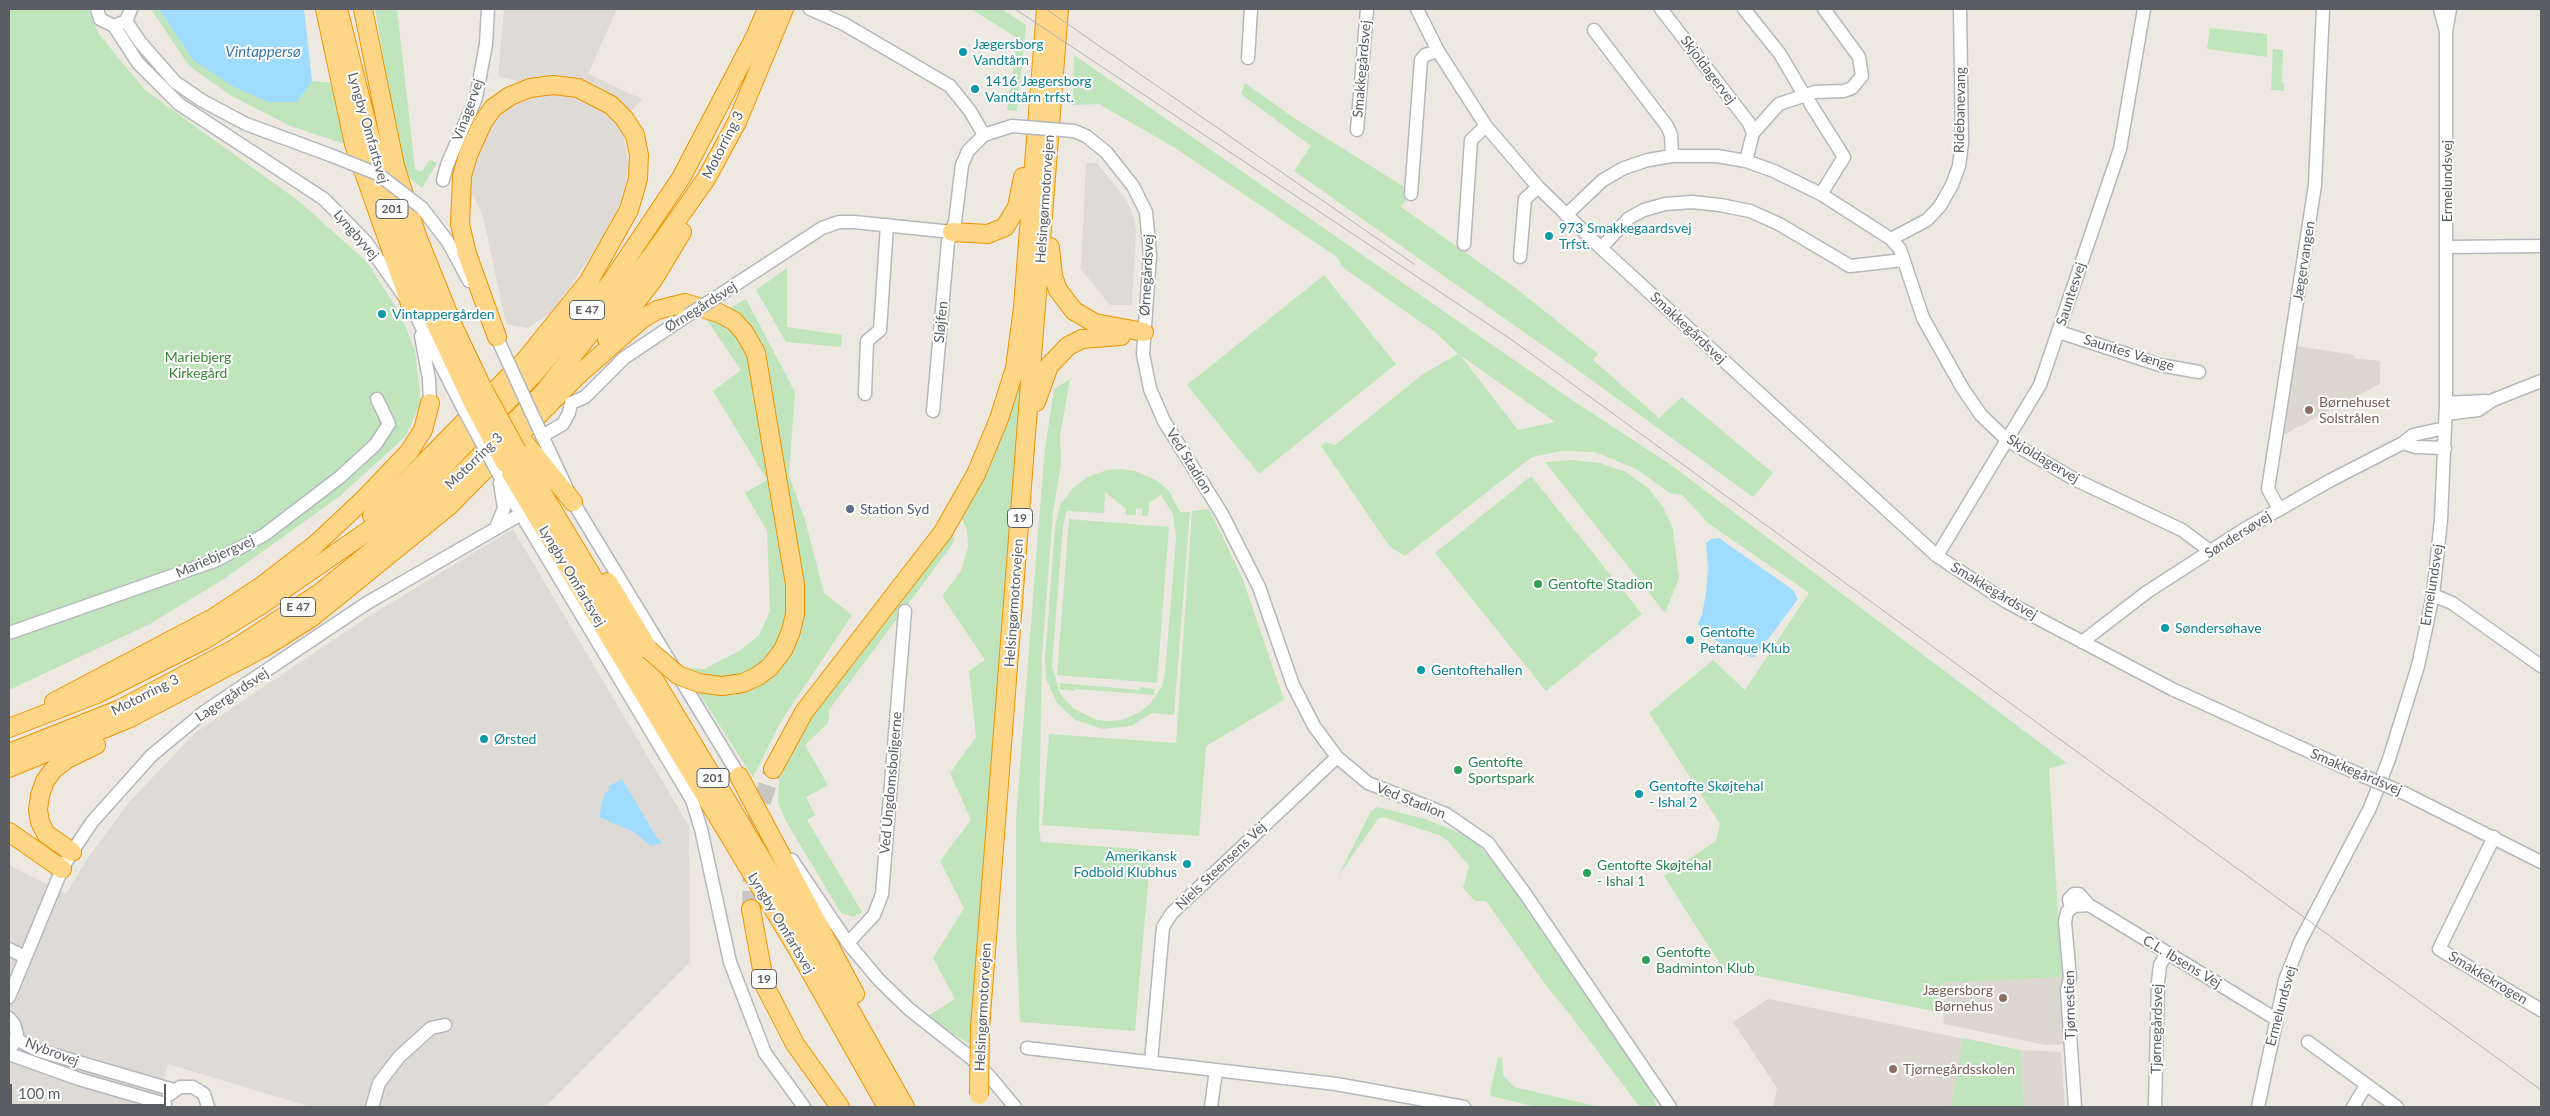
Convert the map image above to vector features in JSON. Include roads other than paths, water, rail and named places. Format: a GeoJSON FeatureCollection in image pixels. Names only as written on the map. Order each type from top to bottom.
{"type":"FeatureCollection","features":[{"type":"Feature","properties":{"kind":"highway"},"geometry":{"type":"LineString","coordinates":[[326,9],[354,144],[382,230],[415,314]]}},
{"type":"Feature","properties":{"kind":"highway","name":"Lyngby Omfartsvej"},"geometry":{"type":"LineString","coordinates":[[338,9],[373,148],[396,222],[423,297],[511,457],[797,948],[887,1107]]}},
{"type":"Feature","properties":{"kind":"highway","name":"Lyngby Omfartsvej"},"geometry":{"type":"LineString","coordinates":[[363,9],[395,166],[417,236],[454,328],[477,395]]}},
{"type":"Feature","properties":{"kind":"highway","name":"Motorring 3"},"geometry":{"type":"LineString","coordinates":[[17,725],[105,690],[204,640],[261,605],[381,522],[427,483],[534,374],[610,282],[681,178],[755,37],[767,9]]}},
{"type":"Feature","properties":{"kind":"highway","name":"Motorring 3"},"geometry":{"type":"LineString","coordinates":[[9,754],[120,709],[234,648],[321,592],[422,510],[465,471],[543,393],[653,254],[706,179],[737,122],[784,9]]}},
{"type":"Feature","properties":{"kind":"highway","name":"Helsingørmotorvejen"},"geometry":{"type":"LineString","coordinates":[[773,769],[804,712],[943,532],[976,474],[999,419],[1015,368],[1023,307],[1046,9]]}},
{"type":"Feature","properties":{"kind":"highway","name":"Helsingørmotorvejen"},"geometry":{"type":"LineString","coordinates":[[980,1101],[980,1028],[1059,9]]}},
{"type":"Feature","properties":{"kind":"highway"},"geometry":{"type":"LineString","coordinates":[[952,232],[988,234],[1001,230],[1013,217],[1018,204],[1041,76]]}},
{"type":"Feature","properties":{"kind":"highway"},"geometry":{"type":"LineString","coordinates":[[335,553],[526,359],[589,281],[629,210],[638,179],[639,155],[634,135],[624,118],[611,105],[578,88],[553,85],[530,88],[510,96],[494,108],[474,137],[462,176],[460,224],[463,238],[497,337]]}},
{"type":"Feature","properties":{"kind":"highway"},"geometry":{"type":"LineString","coordinates":[[1050,136],[1054,190],[1049,254],[1058,290],[1074,311],[1095,323],[1144,332]]}},
{"type":"Feature","properties":{"kind":"highway"},"geometry":{"type":"LineString","coordinates":[[72,852],[46,834],[40,822],[38,810],[40,795],[45,781],[53,770],[67,759],[149,720],[208,686],[311,618],[449,506],[578,375],[654,280],[701,199],[706,179]]}},
{"type":"Feature","properties":{"kind":"highway","name":"201"},"geometry":{"type":"LineString","coordinates":[[511,457],[650,650],[678,676],[699,683],[722,686],[743,683],[758,676],[770,667],[783,650],[791,631],[795,614],[795,584],[756,353],[744,332],[734,321],[719,313],[685,303],[656,310],[642,319],[578,375]]}},
{"type":"Feature","properties":{"kind":"highway"},"geometry":{"type":"LineString","coordinates":[[1027,436],[1042,383],[1049,366],[1058,354],[1082,338],[1144,332]]}},
{"type":"Feature","properties":{"kind":"highway"},"geometry":{"type":"LineString","coordinates":[[17,725],[63,695],[213,618],[263,585],[315,545],[366,498],[409,452],[424,430],[430,403]]}},
{"type":"Feature","properties":{"kind":"highway"},"geometry":{"type":"LineString","coordinates":[[511,457],[573,502]]}},
{"type":"Feature","properties":{"kind":"highway","name":"Lyngby Omfartsvej"},"geometry":{"type":"LineString","coordinates":[[511,457],[829,972],[905,1107]]}},
{"type":"Feature","properties":{"kind":"highway"},"geometry":{"type":"LineString","coordinates":[[9,768],[130,718],[265,647]]}},
{"type":"Feature","properties":{"kind":"highway"},"geometry":{"type":"LineString","coordinates":[[739,776],[916,1107]]}},
{"type":"Feature","properties":{"kind":"highway"},"geometry":{"type":"LineString","coordinates":[[692,800],[719,838],[758,900],[797,948]]}},
{"type":"Feature","properties":{"kind":"highway"},"geometry":{"type":"LineString","coordinates":[[9,832],[62,869]]}},
{"type":"Feature","properties":{"kind":"highway","name":"19"},"geometry":{"type":"LineString","coordinates":[[751,909],[765,986],[795,1044],[840,1107]]}},
{"type":"Feature","properties":{"kind":"highway"},"geometry":{"type":"LineString","coordinates":[[795,1044],[801,1064],[829,1107]]}},
{"type":"Feature","properties":{"kind":"street"},"geometry":{"type":"LineString","coordinates":[[96,9],[100,19],[124,18],[140,42],[175,82],[201,100],[270,134],[378,174],[398,187],[422,208],[448,242],[497,337],[573,502],[739,776],[848,943],[879,980],[909,1009],[971,1058],[990,1077],[1014,1107]]}},
{"type":"Feature","properties":{"kind":"street","name":"Vinagervej"},"geometry":{"type":"LineString","coordinates":[[443,180],[447,165],[476,98],[486,44],[488,9]]}},
{"type":"Feature","properties":{"kind":"street"},"geometry":{"type":"LineString","coordinates":[[1248,58],[1251,9]]}},
{"type":"Feature","properties":{"kind":"street","name":"Smakkegårdsvej"},"geometry":{"type":"LineString","coordinates":[[1357,130],[1367,9]]}},
{"type":"Feature","properties":{"kind":"street","name":"Smakkegårdsvej"},"geometry":{"type":"LineString","coordinates":[[1417,9],[1438,51],[1486,126],[1538,187],[1601,248],[1937,556],[2005,601],[2180,693],[2406,794],[2494,836],[2541,862]]}},
{"type":"Feature","properties":{"kind":"street","name":"Skjoldagervej"},"geometry":{"type":"LineString","coordinates":[[1661,9],[1748,123],[1753,133]]}},
{"type":"Feature","properties":{"kind":"street"},"geometry":{"type":"LineString","coordinates":[[1744,9],[1780,54],[1844,157],[1821,194]]}},
{"type":"Feature","properties":{"kind":"street"},"geometry":{"type":"LineString","coordinates":[[1746,161],[1753,133],[1779,104],[1844,92],[1852,88],[1862,76],[1859,57],[1824,9]]}},
{"type":"Feature","properties":{"kind":"street","name":"Ridebanevang"},"geometry":{"type":"LineString","coordinates":[[1890,239],[1927,220],[1944,199],[1959,166],[1962,143],[1960,9]]}},
{"type":"Feature","properties":{"kind":"street","name":"Sauntesvej"},"geometry":{"type":"LineString","coordinates":[[1937,556],[2040,385],[2120,149],[2144,9]]}},
{"type":"Feature","properties":{"kind":"street","name":"Jægervangen"},"geometry":{"type":"LineString","coordinates":[[2279,510],[2268,489],[2316,185],[2323,9]]}},
{"type":"Feature","properties":{"kind":"street","name":"Ermelundsvej"},"geometry":{"type":"LineString","coordinates":[[2440,9],[2446,32]]}},
{"type":"Feature","properties":{"kind":"street","name":"Ermelundsvej"},"geometry":{"type":"LineString","coordinates":[[2258,1107],[2285,980],[2300,942],[2370,808],[2389,759],[2418,666],[2433,595],[2441,520],[2445,448],[2447,247],[2446,32],[2450,9]]}},
{"type":"Feature","properties":{"kind":"street"},"geometry":{"type":"LineString","coordinates":[[815,11],[844,24],[950,86],[970,111],[984,135],[973,145],[965,157],[952,232]]}},
{"type":"Feature","properties":{"kind":"street","name":"Lyngbyvej"},"geometry":{"type":"LineString","coordinates":[[124,18],[138,63],[179,104],[324,199],[366,242],[415,314],[477,395],[511,457],[521,514],[692,800],[701,829],[730,962],[765,1053],[804,1107]]}},
{"type":"Feature","properties":{"kind":"street"},"geometry":{"type":"LineString","coordinates":[[1594,30],[1667,126],[1671,135],[1672,156]]}},
{"type":"Feature","properties":{"kind":"street"},"geometry":{"type":"LineString","coordinates":[[1411,194],[1421,60],[1425,55],[1438,51]]}},
{"type":"Feature","properties":{"kind":"street","name":"Ørnegårdsvej"},"geometry":{"type":"LineString","coordinates":[[984,135],[1012,126],[1074,132],[1086,136],[1106,152],[1133,186],[1146,212],[1150,255],[1144,332]]}},
{"type":"Feature","properties":{"kind":"street"},"geometry":{"type":"LineString","coordinates":[[1464,244],[1471,140],[1486,126]]}},
{"type":"Feature","properties":{"kind":"street","name":"Skjoldagervej"},"geometry":{"type":"LineString","coordinates":[[1566,215],[1603,180],[1624,168],[1648,160],[1672,156],[1717,156],[1746,161],[1774,170],[1821,194],[1890,239],[1900,249],[1923,318],[1963,389],[1981,415],[2007,440],[2074,479],[2182,530],[2210,551]]}},
{"type":"Feature","properties":{"kind":"street"},"geometry":{"type":"LineString","coordinates":[[1520,257],[1525,199],[1538,187]]}},
{"type":"Feature","properties":{"kind":"street"},"geometry":{"type":"LineString","coordinates":[[1601,248],[1629,218],[1644,210],[1665,204],[1692,202],[1750,211],[1779,224],[1850,266],[1903,260]]}},
{"type":"Feature","properties":{"kind":"street","name":"Ørnegårdsvej"},"geometry":{"type":"LineString","coordinates":[[540,432],[563,424],[569,414],[570,403],[584,397],[624,358],[822,228],[839,222],[952,232]]}},
{"type":"Feature","properties":{"kind":"street"},"geometry":{"type":"LineString","coordinates":[[865,394],[868,342],[880,330],[887,225]]}},
{"type":"Feature","properties":{"kind":"street","name":"Sløjfen"},"geometry":{"type":"LineString","coordinates":[[933,411],[948,242],[952,232]]}},
{"type":"Feature","properties":{"kind":"street"},"geometry":{"type":"LineString","coordinates":[[2447,247],[2541,246]]}},
{"type":"Feature","properties":{"kind":"street"},"geometry":{"type":"LineString","coordinates":[[415,314],[429,379],[430,403]]}},
{"type":"Feature","properties":{"kind":"street","name":"Ved Stadion"},"geometry":{"type":"LineString","coordinates":[[1144,332],[1145,372],[1164,422],[1222,514],[1259,587],[1292,685],[1314,726],[1336,756],[1368,783],[1446,814],[1488,843],[1526,895],[1670,1107]]}},
{"type":"Feature","properties":{"kind":"street","name":"Sauntes Vænge"},"geometry":{"type":"LineString","coordinates":[[2059,332],[2160,365],[2199,372]]}},
{"type":"Feature","properties":{"kind":"street"},"geometry":{"type":"LineString","coordinates":[[2446,408],[2478,410],[2493,400],[2541,381]]}},
{"type":"Feature","properties":{"kind":"street","name":"Mariebjergvej"},"geometry":{"type":"LineString","coordinates":[[9,633],[217,560],[264,535],[340,477],[375,445],[389,424],[377,399]]}},
{"type":"Feature","properties":{"kind":"street","name":"Søndersøvej"},"geometry":{"type":"LineString","coordinates":[[2082,642],[2147,592],[2210,551],[2279,510],[2331,480],[2404,443],[2413,435],[2445,428]]}},
{"type":"Feature","properties":{"kind":"street"},"geometry":{"type":"LineString","coordinates":[[2404,443],[2416,446],[2445,448]]}},
{"type":"Feature","properties":{"kind":"street"},"geometry":{"type":"LineString","coordinates":[[496,528],[504,508],[511,457]]}},
{"type":"Feature","properties":{"kind":"street","name":"Lagergårdsvej"},"geometry":{"type":"LineString","coordinates":[[9,997],[62,869],[92,822],[145,762],[204,712],[368,603],[521,514]]}},
{"type":"Feature","properties":{"kind":"street"},"geometry":{"type":"LineString","coordinates":[[2433,595],[2452,603],[2541,666]]}},
{"type":"Feature","properties":{"kind":"street","name":"Ved Ungdomsboligerne"},"geometry":{"type":"LineString","coordinates":[[848,943],[874,916],[882,894],[905,611]]}},
{"type":"Feature","properties":{"kind":"street","name":"Niels Steensens Vej"},"geometry":{"type":"LineString","coordinates":[[1151,1062],[1160,942],[1163,927],[1184,901],[1336,756]]}},
{"type":"Feature","properties":{"kind":"street","name":"Smakkekrogen"},"geometry":{"type":"LineString","coordinates":[[2494,836],[2440,949],[2541,1010]]}},
{"type":"Feature","properties":{"kind":"street","name":"C.L. Ibsens Vej"},"geometry":{"type":"LineString","coordinates":[[2074,906],[2087,901],[2167,953],[2276,1019]]}},
{"type":"Feature","properties":{"kind":"street","name":"Tjørnestien"},"geometry":{"type":"LineString","coordinates":[[2074,906],[2067,912],[2065,922],[2070,978],[2067,990],[2075,1107]]}},
{"type":"Feature","properties":{"kind":"street"},"geometry":{"type":"LineString","coordinates":[[9,949],[25,957]]}},
{"type":"Feature","properties":{"kind":"street","name":"Tjørnegårdsvej"},"geometry":{"type":"LineString","coordinates":[[2155,1107],[2158,982],[2160,965],[2167,953]]}},
{"type":"Feature","properties":{"kind":"street"},"geometry":{"type":"LineString","coordinates":[[9,1018],[16,1028],[16,1038],[9,1052]]}},
{"type":"Feature","properties":{"kind":"street"},"geometry":{"type":"LineString","coordinates":[[372,1107],[379,1083],[399,1057],[432,1028],[445,1025]]}},
{"type":"Feature","properties":{"kind":"street","name":"Nybrovej"},"geometry":{"type":"LineString","coordinates":[[16,1038],[37,1050],[174,1090],[193,1086],[204,1094],[211,1107]]}},
{"type":"Feature","properties":{"kind":"street"},"geometry":{"type":"LineString","coordinates":[[2308,1042],[2397,1107]]}},
{"type":"Feature","properties":{"kind":"street"},"geometry":{"type":"LineString","coordinates":[[1027,1048],[1345,1086],[1464,1107]]}},
{"type":"Feature","properties":{"kind":"street","name":"Nybrovej"},"geometry":{"type":"LineString","coordinates":[[9,1052],[79,1078],[165,1105]]}},
{"type":"Feature","properties":{"kind":"street"},"geometry":{"type":"LineString","coordinates":[[1211,1107],[1216,1070]]}},
{"type":"Feature","properties":{"kind":"street"},"geometry":{"type":"LineString","coordinates":[[2353,1107],[2366,1085]]}},
{"type":"Feature","properties":{"kind":"street"},"geometry":{"type":"LineString","coordinates":[[165,1105],[174,1090]]}},
{"type":"Feature","properties":{"kind":"water","name":"Vintappersø"},"geometry":{"type":"Polygon","coordinates":[[[159,9],[304,9],[312,81],[297,102],[269,102],[234,87],[193,60],[159,9]]]}},
{"type":"Feature","properties":{"kind":"water"},"geometry":{"type":"Polygon","coordinates":[[[1719,538],[1793,590],[1798,599],[1755,657],[1720,643],[1701,629],[1698,623],[1702,615],[1706,593],[1708,568],[1706,543],[1711,539],[1719,538]]]}},
{"type":"Feature","properties":{"kind":"water"},"geometry":{"type":"Polygon","coordinates":[[[622,779],[657,838],[663,843],[651,846],[634,832],[599,817],[604,794],[610,790],[608,787],[622,779]]]}},
{"type":"Feature","properties":{"kind":"tunnel"},"geometry":{"type":"LineString","coordinates":[[751,909],[752,857],[757,816],[773,769]]}},
{"type":"Feature","properties":{"kind":"tram line"},"geometry":{"type":"LineString","coordinates":[[1015,9],[1512,340],[2541,1090]]}},
{"type":"Feature","properties":{"kind":"tram line"},"geometry":{"type":"LineString","coordinates":[[1046,9],[1414,264]]}},
{"type":"Feature","properties":{"kind":"place","name":"Jægersborg Vandtårn"},"geometry":{"type":"Point","coordinates":[963,52]}},
{"type":"Feature","properties":{"kind":"place","name":"1416 Jægersborg Vandtårn trfst."},"geometry":{"type":"Point","coordinates":[975,89]}},
{"type":"Feature","properties":{"kind":"place","name":"973 Smakkegaardsvej Trfst."},"geometry":{"type":"Point","coordinates":[1549,236]}},
{"type":"Feature","properties":{"kind":"place","name":"Vintappergården"},"geometry":{"type":"Point","coordinates":[382,314]}},
{"type":"Feature","properties":{"kind":"place","name":"Børnehuset Solstrålen"},"geometry":{"type":"Point","coordinates":[2309,410]}},
{"type":"Feature","properties":{"kind":"place","name":"Station Syd"},"geometry":{"type":"Point","coordinates":[850,509]}},
{"type":"Feature","properties":{"kind":"place","name":"Gentofte Stadion"},"geometry":{"type":"Point","coordinates":[1538,584]}},
{"type":"Feature","properties":{"kind":"place","name":"Søndersøhave"},"geometry":{"type":"Point","coordinates":[2165,628]}},
{"type":"Feature","properties":{"kind":"place","name":"Gentofte Petanque Klub"},"geometry":{"type":"Point","coordinates":[1690,640]}},
{"type":"Feature","properties":{"kind":"place","name":"Gentoftehallen"},"geometry":{"type":"Point","coordinates":[1421,670]}},
{"type":"Feature","properties":{"kind":"place","name":"Ørsted"},"geometry":{"type":"Point","coordinates":[484,739]}},
{"type":"Feature","properties":{"kind":"place","name":"Gentofte Sportspark"},"geometry":{"type":"Point","coordinates":[1458,770]}},
{"type":"Feature","properties":{"kind":"place","name":"Gentofte Skøjtehal - Ishal 2"},"geometry":{"type":"Point","coordinates":[1639,794]}},
{"type":"Feature","properties":{"kind":"place","name":"Amerikansk Fodbold Klubhus"},"geometry":{"type":"Point","coordinates":[1187,864]}},
{"type":"Feature","properties":{"kind":"place","name":"Gentofte Skøjtehal - Ishal 1"},"geometry":{"type":"Point","coordinates":[1587,873]}},
{"type":"Feature","properties":{"kind":"place","name":"Gentofte Badminton Klub"},"geometry":{"type":"Point","coordinates":[1646,960]}},
{"type":"Feature","properties":{"kind":"place","name":"Jægersborg Børnehus"},"geometry":{"type":"Point","coordinates":[2003,998]}},
{"type":"Feature","properties":{"kind":"place","name":"Tjørnegårdsskolen"},"geometry":{"type":"Point","coordinates":[1893,1069]}},
{"type":"Feature","properties":{"kind":"park label","name":"Mariebjerg Kirkegård"},"geometry":{"type":"Point","coordinates":[198,366]}}]}
